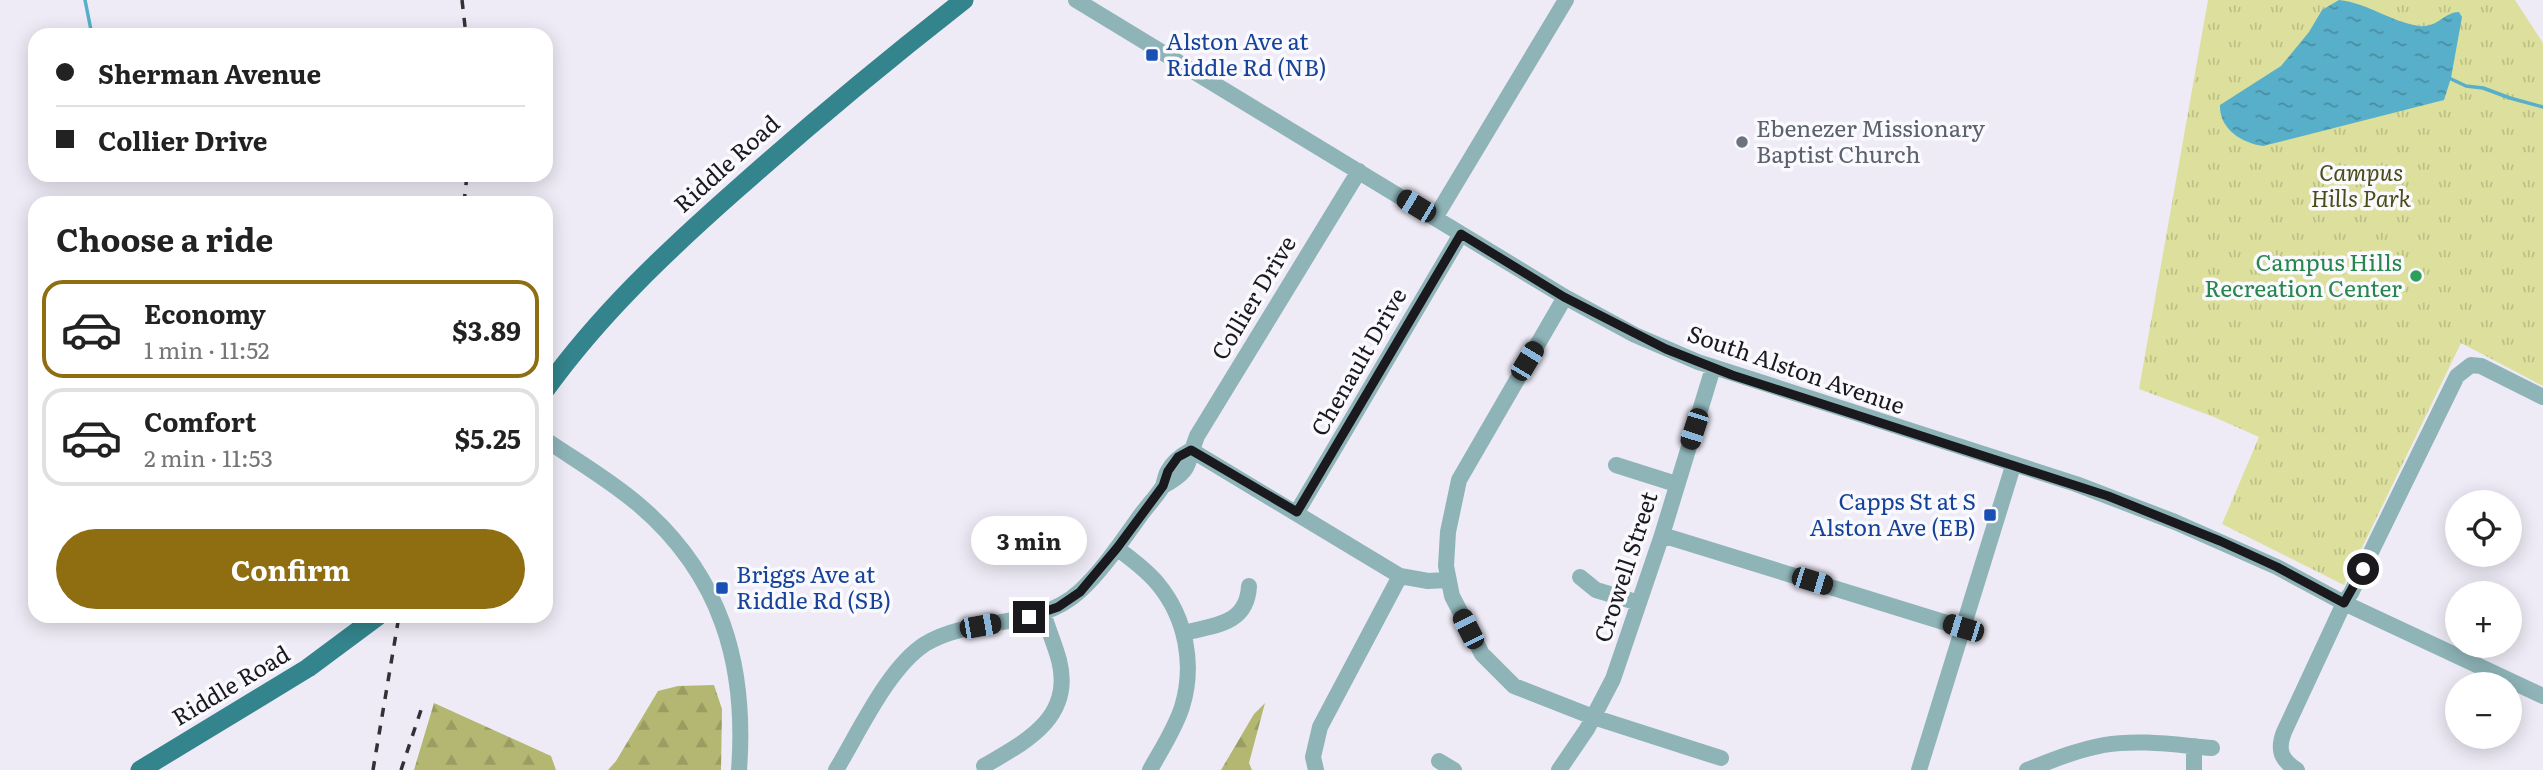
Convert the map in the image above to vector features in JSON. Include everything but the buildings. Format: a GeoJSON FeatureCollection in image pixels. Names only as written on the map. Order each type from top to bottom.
{"type":"FeatureCollection","features":[{"type":"Feature","properties":{"kind":"main road","name":"Riddle Road"},"geometry":{"type":"LineString","coordinates":[[553,381],[623,296],[688,232],[810,124],[964,0]]}},
{"type":"Feature","properties":{"kind":"main road","name":"Riddle Road"},"geometry":{"type":"LineString","coordinates":[[140,770],[308,668],[369,623]]}},
{"type":"Feature","properties":{"kind":"street","name":"South Alston Avenue"},"geometry":{"type":"LineString","coordinates":[[1076,0],[1564,297],[1635,335],[1713,368],[2086,488],[2186,526],[2277,567],[2344,603],[2543,696]]}},
{"type":"Feature","properties":{"kind":"street"},"geometry":{"type":"LineString","coordinates":[[1434,218],[1566,0]]}},
{"type":"Feature","properties":{"kind":"street","name":"Collier Drive"},"geometry":{"type":"LineString","coordinates":[[836,770],[897,671],[924,645],[956,631],[1043,613],[1058,607],[1080,592],[1163,486],[1168,471],[1178,457],[1191,450],[1359,171]]}},
{"type":"Feature","properties":{"kind":"street","name":"Chenault Drive"},"geometry":{"type":"LineString","coordinates":[[1297,512],[1461,234]]}},
{"type":"Feature","properties":{"kind":"street"},"geometry":{"type":"LineString","coordinates":[[1564,297],[1459,480],[1448,532],[1447,580],[1452,596],[1482,654],[1514,686],[1593,717],[1721,758]]}},
{"type":"Feature","properties":{"kind":"street"},"geometry":{"type":"LineString","coordinates":[[2297,770],[2282,758],[2280,747],[2284,732],[2344,603],[2457,376],[2471,365],[2481,366],[2543,397]]}},
{"type":"Feature","properties":{"kind":"street","name":"Crowell Street"},"geometry":{"type":"LineString","coordinates":[[1559,770],[1593,717],[1613,679],[1662,534],[1713,368]]}},
{"type":"Feature","properties":{"kind":"street"},"geometry":{"type":"LineString","coordinates":[[553,445],[648,512],[682,550],[707,588],[726,633],[738,678],[742,723],[739,770]]}},
{"type":"Feature","properties":{"kind":"street"},"geometry":{"type":"LineString","coordinates":[[1191,450],[1400,576],[1415,580],[1447,580]]}},
{"type":"Feature","properties":{"kind":"street"},"geometry":{"type":"LineString","coordinates":[[1616,465],[1676,484]]}},
{"type":"Feature","properties":{"kind":"street"},"geometry":{"type":"LineString","coordinates":[[1923,769],[2012,466]]}},
{"type":"Feature","properties":{"kind":"street"},"geometry":{"type":"LineString","coordinates":[[1662,534],[1963,628]]}},
{"type":"Feature","properties":{"kind":"street"},"geometry":{"type":"LineString","coordinates":[[1117,548],[1157,583],[1173,606],[1184,633],[1188,673],[1182,707],[1150,770]]}},
{"type":"Feature","properties":{"kind":"street"},"geometry":{"type":"LineString","coordinates":[[1316,770],[1313,757],[1320,727],[1400,576]]}},
{"type":"Feature","properties":{"kind":"street"},"geometry":{"type":"LineString","coordinates":[[1580,577],[1596,590],[1639,603]]}},
{"type":"Feature","properties":{"kind":"street"},"geometry":{"type":"LineString","coordinates":[[1184,633],[1238,616],[1248,598],[1249,586]]}},
{"type":"Feature","properties":{"kind":"street"},"geometry":{"type":"LineString","coordinates":[[984,766],[1034,736],[1045,725],[1058,701],[1061,688],[1059,662],[1043,613]]}},
{"type":"Feature","properties":{"kind":"street"},"geometry":{"type":"LineString","coordinates":[[2027,770],[2055,758],[2104,745],[2162,743],[2212,748]]}},
{"type":"Feature","properties":{"kind":"street"},"geometry":{"type":"LineString","coordinates":[[2194,747],[2194,770]]}},
{"type":"Feature","properties":{"kind":"street"},"geometry":{"type":"LineString","coordinates":[[1439,761],[1454,770]]}},
{"type":"Feature","properties":{"kind":"green space","name":"Campus Hills Park"},"geometry":{"type":"Polygon","coordinates":[[[2208,0],[2515,0],[2543,43],[2543,386],[2461,343],[2344,585],[2222,524],[2259,437],[2139,389],[2208,0]]]}},
{"type":"Feature","properties":{"kind":"green space"},"geometry":{"type":"Polygon","coordinates":[[[714,685],[722,709],[721,770],[608,770],[658,691],[678,686],[714,685]]]}},
{"type":"Feature","properties":{"kind":"green space"},"geometry":{"type":"Polygon","coordinates":[[[434,703],[551,756],[556,770],[414,770],[434,703]]]}},
{"type":"Feature","properties":{"kind":"green space"},"geometry":{"type":"Polygon","coordinates":[[[1265,703],[1249,763],[1252,770],[1221,770],[1254,714],[1265,703]]]}},
{"type":"Feature","properties":{"kind":"water"},"geometry":{"type":"Polygon","coordinates":[[[2339,0],[2419,26],[2431,25],[2449,14],[2459,12],[2462,17],[2451,78],[2444,100],[2263,146],[2247,142],[2233,133],[2223,121],[2220,105],[2281,66],[2309,32],[2322,10],[2339,0]]]}},
{"type":"Feature","properties":{"kind":"waterway"},"geometry":{"type":"LineString","coordinates":[[85,0],[91,28]]}},
{"type":"Feature","properties":{"kind":"waterway"},"geometry":{"type":"LineString","coordinates":[[2449,78],[2466,86],[2483,88],[2543,107]]}},
{"type":"Feature","properties":{"kind":"railway"},"geometry":{"type":"LineString","coordinates":[[462,0],[465,28]]}},
{"type":"Feature","properties":{"kind":"railway"},"geometry":{"type":"LineString","coordinates":[[465,196],[466,182]]}},
{"type":"Feature","properties":{"kind":"railway"},"geometry":{"type":"LineString","coordinates":[[373,770],[398,623]]}},
{"type":"Feature","properties":{"kind":"railway"},"geometry":{"type":"LineString","coordinates":[[401,770],[422,707]]}},
{"type":"Feature","properties":{"kind":"place","name":"Alston Ave at Riddle Rd (NB)"},"geometry":{"type":"Point","coordinates":[1152,55]}},
{"type":"Feature","properties":{"kind":"place","name":"Ebenezer Missionary Baptist Church"},"geometry":{"type":"Point","coordinates":[1742,142]}},
{"type":"Feature","properties":{"kind":"place","name":"Campus Hills Recreation Center"},"geometry":{"type":"Point","coordinates":[2416,276]}},
{"type":"Feature","properties":{"kind":"place","name":"Capps St at S Alston Ave (EB)"},"geometry":{"type":"Point","coordinates":[1990,515]}},
{"type":"Feature","properties":{"kind":"place","name":"Briggs Ave at Riddle Rd (SB)"},"geometry":{"type":"Point","coordinates":[722,588]}},
{"type":"Feature","properties":{"kind":"route"},"geometry":{"type":"LineString","coordinates":[[1029,617],[1058,607],[1080,592],[1163,486],[1168,471],[1178,457],[1191,450],[1297,512],[1461,234],[1564,297],[1666,349],[1732,375],[2108,496],[2220,541],[2277,567],[2344,603],[2363,569]]}}]}
